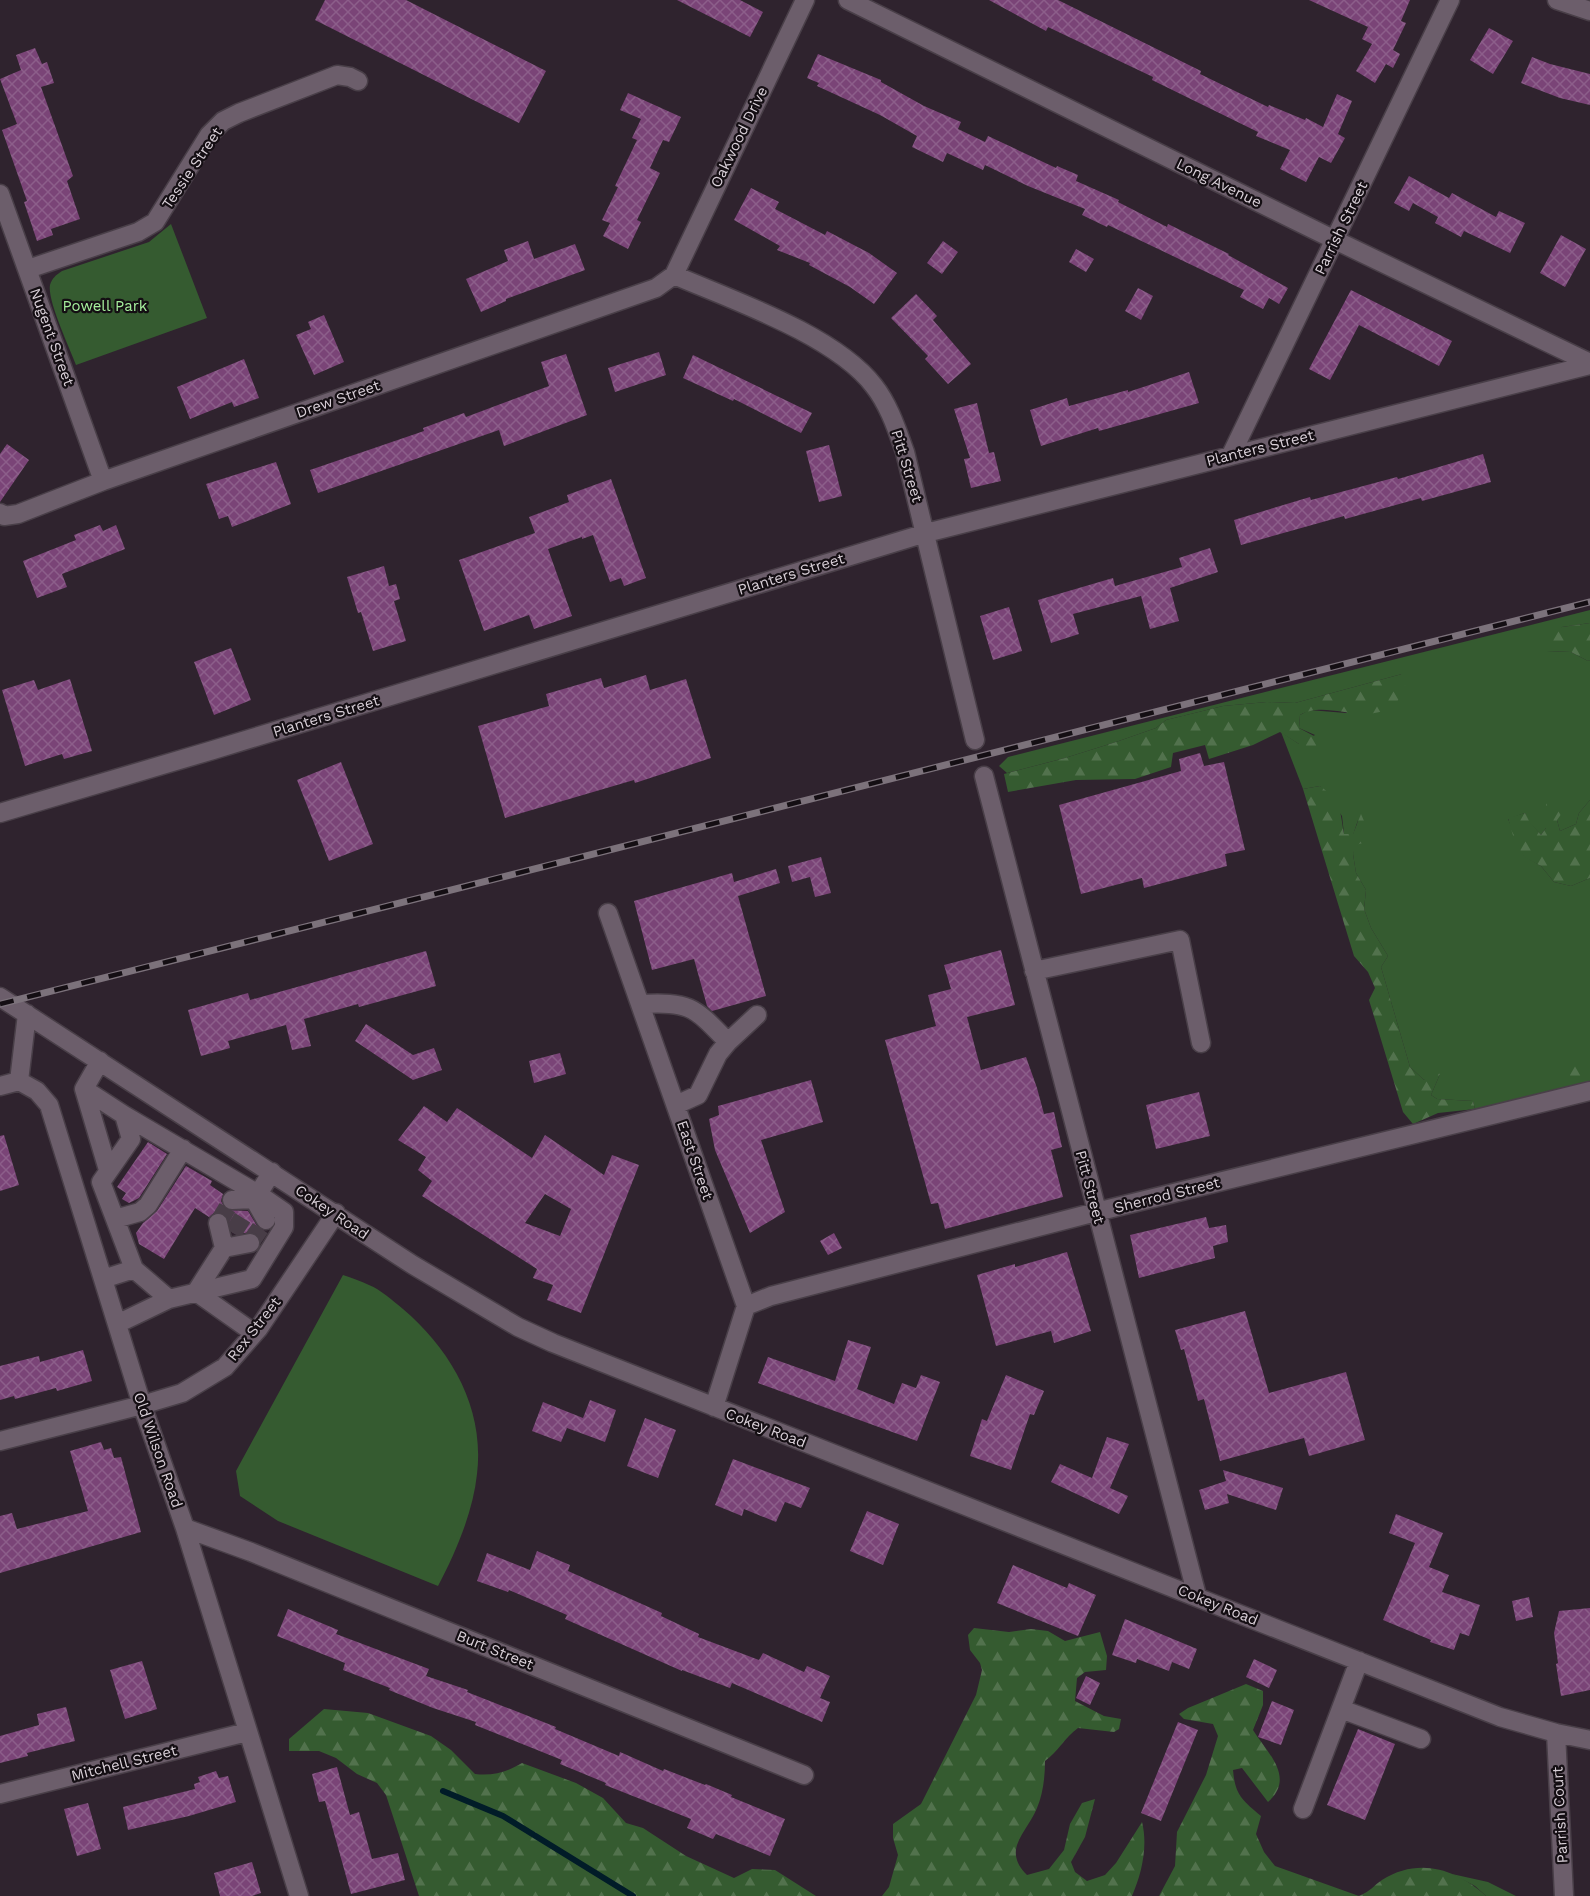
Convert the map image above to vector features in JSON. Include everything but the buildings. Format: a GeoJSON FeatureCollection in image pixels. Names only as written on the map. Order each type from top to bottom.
{"type":"FeatureCollection","features":[{"type":"Feature","properties":{"kind":"street","name":"Oakwood Drive"},"geometry":{"type":"LineString","coordinates":[[674,275],[805,0]]}},
{"type":"Feature","properties":{"kind":"street","name":"Long Avenue"},"geometry":{"type":"LineString","coordinates":[[848,0],[1590,364]]}},
{"type":"Feature","properties":{"kind":"street","name":"Parrish Street"},"geometry":{"type":"LineString","coordinates":[[1231,455],[1450,0]]}},
{"type":"Feature","properties":{"kind":"street"},"geometry":{"type":"LineString","coordinates":[[1557,0],[1590,10]]}},
{"type":"Feature","properties":{"kind":"street","name":"Tessie Street"},"geometry":{"type":"LineString","coordinates":[[28,269],[138,232],[155,222],[209,135],[223,121],[337,75],[358,81]]}},
{"type":"Feature","properties":{"kind":"street","name":"Nugent Street"},"geometry":{"type":"LineString","coordinates":[[0,194],[103,481]]}},
{"type":"Feature","properties":{"kind":"street","name":"Drew Street"},"geometry":{"type":"LineString","coordinates":[[0,513],[4,516],[18,514],[103,481],[656,288],[674,275]]}},
{"type":"Feature","properties":{"kind":"street","name":"Pitt Street"},"geometry":{"type":"LineString","coordinates":[[674,275],[784,322],[847,360],[874,386],[892,418],[906,452],[975,740]]}},
{"type":"Feature","properties":{"kind":"street","name":"Planters Street"},"geometry":{"type":"LineString","coordinates":[[0,813],[926,532],[1590,364]]}},
{"type":"Feature","properties":{"kind":"street","name":"Pitt Street"},"geometry":{"type":"LineString","coordinates":[[984,776],[1197,1596]]}},
{"type":"Feature","properties":{"kind":"street","name":"East Street"},"geometry":{"type":"LineString","coordinates":[[608,913],[746,1306]]}},
{"type":"Feature","properties":{"kind":"street"},"geometry":{"type":"LineString","coordinates":[[1034,971],[1180,940],[1200,1042]]}},
{"type":"Feature","properties":{"kind":"street","name":"Cokey Road"},"geometry":{"type":"LineString","coordinates":[[0,997],[336,1213],[371,1238],[518,1327],[714,1407],[1500,1716],[1556,1733],[1590,1740]]}},
{"type":"Feature","properties":{"kind":"street"},"geometry":{"type":"LineString","coordinates":[[640,1004],[685,1005],[703,1017],[728,1042]]}},
{"type":"Feature","properties":{"kind":"street"},"geometry":{"type":"LineString","coordinates":[[0,1086],[19,1081],[27,1014]]}},
{"type":"Feature","properties":{"kind":"street"},"geometry":{"type":"LineString","coordinates":[[676,1106],[698,1095],[718,1054],[756,1016]]}},
{"type":"Feature","properties":{"kind":"street"},"geometry":{"type":"LineString","coordinates":[[100,1061],[84,1089],[108,1170]]}},
{"type":"Feature","properties":{"kind":"street","name":"Old Wilson Road"},"geometry":{"type":"LineString","coordinates":[[19,1081],[37,1091],[49,1105],[142,1405],[185,1528],[299,1896]]}},
{"type":"Feature","properties":{"kind":"street"},"geometry":{"type":"LineString","coordinates":[[84,1089],[183,1149],[254,1201],[284,1212],[284,1227],[252,1279],[169,1299],[117,1324]]}},
{"type":"Feature","properties":{"kind":"street","name":"Sherrod Street"},"geometry":{"type":"LineString","coordinates":[[746,1306],[771,1296],[1096,1212],[1590,1091]]}},
{"type":"Feature","properties":{"kind":"street"},"geometry":{"type":"LineString","coordinates":[[124,1115],[131,1139],[101,1182],[134,1269],[169,1299]]}},
{"type":"Feature","properties":{"kind":"street"},"geometry":{"type":"LineString","coordinates":[[115,1219],[140,1212],[148,1205],[183,1149]]}},
{"type":"Feature","properties":{"kind":"street"},"geometry":{"type":"LineString","coordinates":[[254,1201],[272,1172]]}},
{"type":"Feature","properties":{"kind":"street"},"geometry":{"type":"LineString","coordinates":[[232,1200],[254,1201]]}},
{"type":"Feature","properties":{"kind":"street"},"geometry":{"type":"LineString","coordinates":[[254,1201],[266,1220]]}},
{"type":"Feature","properties":{"kind":"street","name":"Rex Street"},"geometry":{"type":"LineString","coordinates":[[0,1441],[182,1393],[225,1367],[254,1333],[336,1213]]}},
{"type":"Feature","properties":{"kind":"street"},"geometry":{"type":"LineString","coordinates":[[218,1223],[229,1240],[250,1243]]}},
{"type":"Feature","properties":{"kind":"street"},"geometry":{"type":"LineString","coordinates":[[196,1292],[229,1240]]}},
{"type":"Feature","properties":{"kind":"street"},"geometry":{"type":"LineString","coordinates":[[103,1279],[134,1269]]}},
{"type":"Feature","properties":{"kind":"street"},"geometry":{"type":"LineString","coordinates":[[196,1292],[254,1333]]}},
{"type":"Feature","properties":{"kind":"street"},"geometry":{"type":"LineString","coordinates":[[714,1407],[746,1306]]}},
{"type":"Feature","properties":{"kind":"street","name":"Burt Street"},"geometry":{"type":"LineString","coordinates":[[185,1528],[804,1774]]}},
{"type":"Feature","properties":{"kind":"street"},"geometry":{"type":"LineString","coordinates":[[1303,1809],[1359,1661]]}},
{"type":"Feature","properties":{"kind":"street"},"geometry":{"type":"LineString","coordinates":[[1341,1708],[1421,1739]]}},
{"type":"Feature","properties":{"kind":"street","name":"Mitchell Street"},"geometry":{"type":"LineString","coordinates":[[0,1794],[247,1732]]}},
{"type":"Feature","properties":{"kind":"street","name":"Parrish Court"},"geometry":{"type":"LineString","coordinates":[[1556,1733],[1564,1896]]}},
{"type":"Feature","properties":{"kind":"green space","name":"Powell Park"},"geometry":{"type":"Polygon","coordinates":[[[171,224],[207,318],[76,365],[52,302],[50,285],[53,279],[62,271],[149,242],[171,224]]]}},
{"type":"Feature","properties":{"kind":"green space"},"geometry":{"type":"Polygon","coordinates":[[[1590,610],[1590,623],[1562,627],[1547,651],[1571,652],[1590,660],[1590,800],[1579,813],[1576,824],[1560,831],[1557,820],[1546,803],[1546,828],[1541,835],[1528,821],[1525,813],[1508,819],[1524,856],[1541,866],[1554,882],[1571,886],[1590,878],[1590,1064],[1580,1084],[1475,1109],[1473,1101],[1437,1099],[1431,1095],[1440,1074],[1424,1080],[1410,1067],[1381,967],[1388,956],[1371,928],[1364,909],[1366,890],[1356,873],[1353,854],[1358,820],[1353,835],[1344,834],[1342,816],[1320,786],[1303,789],[1281,732],[1299,744],[1315,735],[1299,728],[1300,715],[1309,710],[1346,713],[1402,674],[1295,703],[1267,702],[1223,706],[1166,720],[1156,728],[1065,758],[1007,773],[999,766],[1008,757],[1590,610]]]}},
{"type":"Feature","properties":{"kind":"green space"},"geometry":{"type":"Polygon","coordinates":[[[1590,623],[1590,660],[1588,661],[1571,652],[1547,651],[1538,636],[1562,627],[1590,623]]]}},
{"type":"Feature","properties":{"kind":"green space"},"geometry":{"type":"Polygon","coordinates":[[[1402,674],[1406,689],[1394,705],[1382,711],[1358,714],[1322,710],[1300,715],[1299,728],[1329,744],[1327,749],[1318,753],[1280,732],[1253,745],[1209,759],[1205,745],[1173,753],[1171,767],[1135,779],[1076,780],[1008,792],[1004,774],[1116,742],[1156,728],[1166,720],[1223,706],[1267,702],[1295,703],[1402,674]]]}},
{"type":"Feature","properties":{"kind":"green space"},"geometry":{"type":"Polygon","coordinates":[[[1320,786],[1336,801],[1342,818],[1344,834],[1353,834],[1361,814],[1370,835],[1366,842],[1356,845],[1353,854],[1356,873],[1366,890],[1364,909],[1371,928],[1388,956],[1381,967],[1410,1067],[1424,1080],[1434,1071],[1440,1074],[1431,1095],[1437,1099],[1473,1101],[1475,1109],[1438,1113],[1413,1124],[1403,1112],[1369,1000],[1375,988],[1368,972],[1354,956],[1303,789],[1320,786]]]}},
{"type":"Feature","properties":{"kind":"green space"},"geometry":{"type":"Polygon","coordinates":[[[1558,799],[1567,806],[1557,820],[1560,831],[1576,824],[1579,813],[1590,800],[1590,878],[1571,886],[1554,882],[1541,866],[1524,857],[1514,839],[1508,818],[1525,813],[1541,835],[1546,828],[1546,803],[1558,799]]]}},
{"type":"Feature","properties":{"kind":"green space"},"geometry":{"type":"Polygon","coordinates":[[[1576,1062],[1590,1064],[1590,1082],[1580,1084],[1572,1082],[1569,1072],[1576,1062]]]}},
{"type":"Feature","properties":{"kind":"green space"},"geometry":{"type":"Polygon","coordinates":[[[343,1275],[378,1290],[420,1325],[450,1362],[470,1404],[476,1426],[478,1450],[475,1488],[463,1531],[438,1586],[278,1521],[240,1496],[236,1471],[343,1275]]]}},
{"type":"Feature","properties":{"kind":"green space"},"geometry":{"type":"Polygon","coordinates":[[[974,1628],[1009,1632],[1031,1629],[1048,1631],[1065,1641],[1100,1632],[1107,1656],[1106,1670],[1085,1672],[1077,1678],[1075,1701],[1104,1716],[1121,1719],[1119,1729],[1114,1732],[1078,1728],[1045,1761],[1041,1797],[1019,1841],[1016,1857],[1027,1875],[1049,1869],[1064,1850],[1070,1824],[1082,1803],[1095,1799],[1085,1837],[1071,1862],[1075,1872],[1087,1881],[1105,1875],[1116,1863],[1142,1822],[1143,1859],[1132,1896],[882,1896],[889,1887],[898,1855],[893,1838],[893,1824],[921,1804],[976,1695],[982,1670],[980,1663],[970,1650],[968,1635],[974,1628]]]}},
{"type":"Feature","properties":{"kind":"green space"},"geometry":{"type":"Polygon","coordinates":[[[1246,1684],[1263,1691],[1263,1705],[1253,1730],[1271,1756],[1279,1774],[1276,1793],[1268,1802],[1242,1768],[1233,1770],[1241,1796],[1261,1816],[1256,1834],[1264,1852],[1275,1866],[1359,1896],[1159,1896],[1175,1866],[1177,1832],[1206,1775],[1218,1736],[1213,1724],[1184,1719],[1179,1714],[1246,1684]]]}},
{"type":"Feature","properties":{"kind":"green space"},"geometry":{"type":"Polygon","coordinates":[[[324,1709],[368,1713],[431,1736],[451,1750],[475,1774],[500,1773],[522,1763],[576,1783],[603,1798],[626,1823],[643,1828],[686,1856],[734,1878],[752,1869],[775,1870],[816,1896],[419,1896],[386,1795],[377,1783],[357,1774],[336,1758],[319,1751],[289,1751],[289,1739],[324,1709]]]}},
{"type":"Feature","properties":{"kind":"green space"},"geometry":{"type":"Polygon","coordinates":[[[1423,1868],[1450,1873],[1486,1896],[1359,1896],[1396,1873],[1423,1868]]]}},
{"type":"Feature","properties":{"kind":"green space"},"geometry":{"type":"Polygon","coordinates":[[[1452,1874],[1488,1882],[1516,1896],[1486,1896],[1475,1886],[1452,1874]]]}},
{"type":"Feature","properties":{"kind":"waterway"},"geometry":{"type":"LineString","coordinates":[[443,1791],[503,1816],[633,1896]]}},
{"type":"Feature","properties":{"kind":"tunnel"},"geometry":{"type":"LineString","coordinates":[[218,1223],[232,1200]]}},
{"type":"Feature","properties":{"kind":"tunnel"},"geometry":{"type":"LineString","coordinates":[[233,1233],[248,1209]]}},
{"type":"Feature","properties":{"kind":"tunnel"},"geometry":{"type":"LineString","coordinates":[[250,1243],[266,1220]]}},
{"type":"Feature","properties":{"kind":"railway"},"geometry":{"type":"LineString","coordinates":[[0,1004],[1590,602]]}}]}
